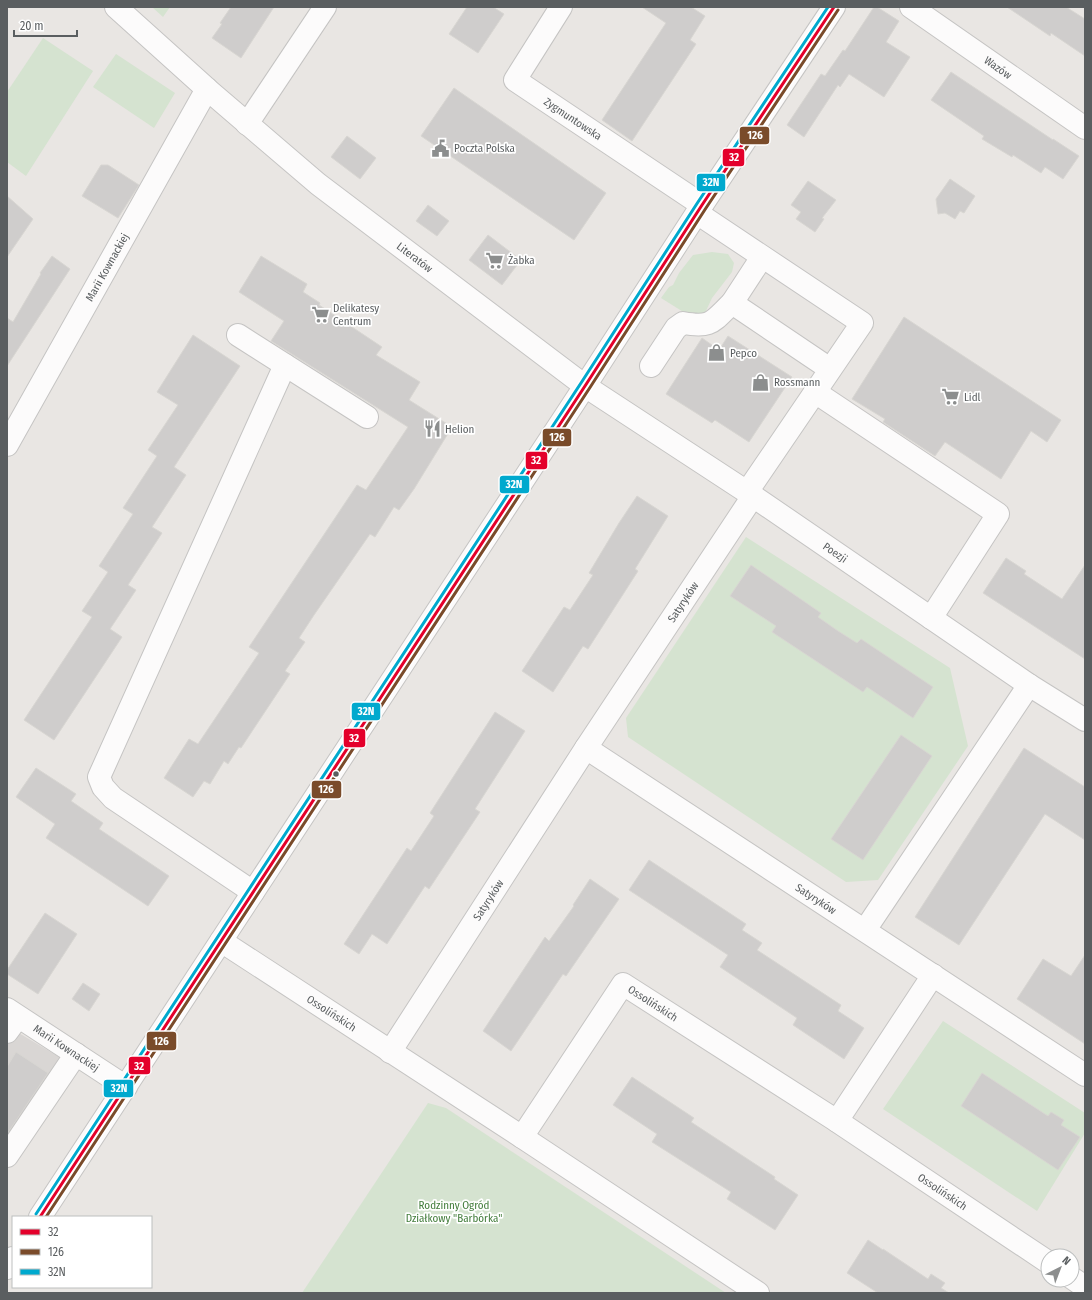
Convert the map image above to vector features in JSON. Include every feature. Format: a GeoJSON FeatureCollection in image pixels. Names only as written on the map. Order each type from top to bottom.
{"type":"FeatureCollection","features":[{"type":"Feature","properties":{"kind":"street","name":"Literatów"},"geometry":{"type":"LineString","coordinates":[[116,7],[207,89],[318,184],[585,386]]}},
{"type":"Feature","properties":{"kind":"street"},"geometry":{"type":"LineString","coordinates":[[247,124],[325,7]]}},
{"type":"Feature","properties":{"kind":"street","name":"Zygmuntowska"},"geometry":{"type":"LineString","coordinates":[[561,7],[515,80],[699,209]]}},
{"type":"Feature","properties":{"kind":"street","name":"Wazów"},"geometry":{"type":"LineString","coordinates":[[911,7],[1085,128]]}},
{"type":"Feature","properties":{"kind":"street"},"geometry":{"type":"LineString","coordinates":[[41,1216],[832,8]]}},
{"type":"Feature","properties":{"kind":"street","name":"Marii Kownackiej"},"geometry":{"type":"LineString","coordinates":[[7,445],[207,89]]}},
{"type":"Feature","properties":{"kind":"street"},"geometry":{"type":"LineString","coordinates":[[651,366],[676,328],[683,323],[698,326],[709,324],[732,303],[762,257],[699,209]]}},
{"type":"Feature","properties":{"kind":"street","name":"Satyryków"},"geometry":{"type":"LineString","coordinates":[[390,1052],[815,392],[862,323],[762,257]]}},
{"type":"Feature","properties":{"kind":"street"},"geometry":{"type":"LineString","coordinates":[[732,303],[830,370]]}},
{"type":"Feature","properties":{"kind":"street"},"geometry":{"type":"LineString","coordinates":[[238,335],[366,417]]}},
{"type":"Feature","properties":{"kind":"street"},"geometry":{"type":"LineString","coordinates":[[253,892],[113,798],[102,787],[99,777],[285,365]]}},
{"type":"Feature","properties":{"kind":"street","name":"Poezji"},"geometry":{"type":"LineString","coordinates":[[585,386],[750,494],[1029,685],[1085,720]]}},
{"type":"Feature","properties":{"kind":"street"},"geometry":{"type":"LineString","coordinates":[[815,392],[998,514],[931,618]]}},
{"type":"Feature","properties":{"kind":"street"},"geometry":{"type":"LineString","coordinates":[[865,930],[1029,685]]}},
{"type":"Feature","properties":{"kind":"street","name":"Satyryków"},"geometry":{"type":"LineString","coordinates":[[586,748],[1085,1075]]}},
{"type":"Feature","properties":{"kind":"street","name":"Ossolińskich"},"geometry":{"type":"LineString","coordinates":[[221,941],[758,1293]]}},
{"type":"Feature","properties":{"kind":"street"},"geometry":{"type":"LineString","coordinates":[[836,1121],[933,976]]}},
{"type":"Feature","properties":{"kind":"street","name":"Ossolińskich"},"geometry":{"type":"LineString","coordinates":[[522,1137],[623,984],[836,1121],[1040,1257]]}},
{"type":"Feature","properties":{"kind":"street","name":"Marii Kownackiej"},"geometry":{"type":"LineString","coordinates":[[11,1019],[76,1054],[126,1087]]}},
{"type":"Feature","properties":{"kind":"street"},"geometry":{"type":"LineString","coordinates":[[7,1156],[76,1054]]}},
{"type":"Feature","properties":{"kind":"shaded area"},"geometry":{"type":"Polygon","coordinates":[[[7,1026],[76,1067],[7,1166],[7,1026]]]}},
{"type":"Feature","properties":{"kind":"green space"},"geometry":{"type":"Polygon","coordinates":[[[152,7],[170,7],[163,17],[152,7]]]}},
{"type":"Feature","properties":{"kind":"green space"},"geometry":{"type":"Polygon","coordinates":[[[43,38],[93,71],[26,176],[7,162],[7,92],[43,38]]]}},
{"type":"Feature","properties":{"kind":"green space"},"geometry":{"type":"Polygon","coordinates":[[[116,54],[175,93],[154,128],[93,87],[116,54]]]}},
{"type":"Feature","properties":{"kind":"green space"},"geometry":{"type":"Polygon","coordinates":[[[712,252],[728,254],[734,263],[732,272],[712,298],[705,313],[694,316],[685,313],[661,298],[669,287],[673,285],[679,273],[693,255],[712,252]]]}},
{"type":"Feature","properties":{"kind":"green space"},"geometry":{"type":"Polygon","coordinates":[[[746,537],[950,668],[968,746],[878,880],[846,882],[628,737],[626,718],[746,537]]]}},
{"type":"Feature","properties":{"kind":"green space"},"geometry":{"type":"Polygon","coordinates":[[[943,1021],[1085,1113],[1085,1133],[1037,1211],[883,1109],[943,1021]]]}},
{"type":"Feature","properties":{"kind":"green space","name":"Rodzinny Ogród Działkowy \"Barbórka\""},"geometry":{"type":"Polygon","coordinates":[[[428,1103],[446,1108],[726,1293],[302,1293],[428,1103]]]}},
{"type":"Feature","properties":{"kind":"building"},"geometry":{"type":"Polygon","coordinates":[[[231,7],[274,7],[241,58],[212,38],[222,24],[220,23],[231,7]]]}},
{"type":"Feature","properties":{"kind":"building"},"geometry":{"type":"Polygon","coordinates":[[[467,7],[493,7],[504,14],[478,53],[449,34],[467,7]]]}},
{"type":"Feature","properties":{"kind":"building"},"geometry":{"type":"Polygon","coordinates":[[[642,7],[691,7],[705,16],[690,40],[696,44],[632,141],[602,120],[666,23],[642,7]]]}},
{"type":"Feature","properties":{"kind":"building"},"geometry":{"type":"Polygon","coordinates":[[[874,7],[877,7],[899,21],[886,42],[910,57],[884,97],[849,74],[840,87],[838,85],[804,137],[787,125],[821,74],[825,76],[843,50],[845,51],[874,7]]]}},
{"type":"Feature","properties":{"kind":"building"},"geometry":{"type":"Polygon","coordinates":[[[1007,7],[1066,7],[1085,19],[1085,56],[1051,33],[1050,36],[1007,7]]]}},
{"type":"Feature","properties":{"kind":"building"},"geometry":{"type":"Polygon","coordinates":[[[951,72],[1079,156],[1063,179],[1045,167],[1041,173],[1013,155],[1012,157],[982,139],[984,136],[931,100],[951,72]]]}},
{"type":"Feature","properties":{"kind":"building"},"geometry":{"type":"Polygon","coordinates":[[[454,88],[606,193],[574,240],[421,136],[454,88]]]}},
{"type":"Feature","properties":{"kind":"building"},"geometry":{"type":"Polygon","coordinates":[[[347,136],[376,158],[360,179],[331,157],[347,136]]]}},
{"type":"Feature","properties":{"kind":"building"},"geometry":{"type":"Polygon","coordinates":[[[101,165],[108,165],[139,185],[118,218],[82,196],[101,165]]]}},
{"type":"Feature","properties":{"kind":"building"},"geometry":{"type":"Polygon","coordinates":[[[950,179],[975,196],[964,213],[960,211],[955,219],[945,213],[938,214],[936,199],[950,179]]]}},
{"type":"Feature","properties":{"kind":"building"},"geometry":{"type":"Polygon","coordinates":[[[808,181],[836,200],[822,218],[824,219],[815,232],[796,219],[801,212],[791,205],[808,181]]]}},
{"type":"Feature","properties":{"kind":"building"},"geometry":{"type":"Polygon","coordinates":[[[7,196],[33,219],[7,257],[7,196]]]}},
{"type":"Feature","properties":{"kind":"building"},"geometry":{"type":"Polygon","coordinates":[[[428,205],[449,221],[437,236],[416,221],[428,205]]]}},
{"type":"Feature","properties":{"kind":"building","name":"Żabka"},"geometry":{"type":"Polygon","coordinates":[[[488,235],[521,260],[502,285],[469,260],[488,235]]]}},
{"type":"Feature","properties":{"kind":"building"},"geometry":{"type":"Polygon","coordinates":[[[52,256],[70,269],[7,366],[7,318],[13,322],[41,274],[40,273],[52,256]]]}},
{"type":"Feature","properties":{"kind":"building"},"geometry":{"type":"Polygon","coordinates":[[[261,256],[307,284],[303,292],[320,303],[319,305],[382,347],[376,355],[420,382],[409,400],[452,427],[414,489],[399,510],[394,507],[375,537],[370,534],[314,615],[299,638],[305,642],[285,671],[290,674],[241,748],[239,747],[228,764],[224,761],[210,784],[204,781],[193,797],[164,778],[189,739],[198,744],[259,653],[249,647],[357,485],[366,490],[408,427],[271,341],[284,321],[239,292],[261,256]]]}},
{"type":"Feature","properties":{"kind":"building","name":"Lidl"},"geometry":{"type":"Polygon","coordinates":[[[904,317],[1061,420],[1047,442],[1031,431],[1001,479],[945,442],[935,456],[883,422],[885,419],[852,399],[904,317]]]}},
{"type":"Feature","properties":{"kind":"building"},"geometry":{"type":"Polygon","coordinates":[[[193,335],[240,366],[174,467],[186,475],[152,527],[162,533],[128,585],[136,590],[110,629],[122,637],[54,740],[24,720],[92,617],[82,611],[108,572],[99,566],[133,514],[123,508],[157,456],[148,450],[178,405],[157,392],[193,335]]]}},
{"type":"Feature","properties":{"kind":"building"},"geometry":{"type":"Polygon","coordinates":[[[728,336],[792,377],[749,442],[715,420],[712,423],[666,394],[702,338],[719,350],[728,336]]]}},
{"type":"Feature","properties":{"kind":"building"},"geometry":{"type":"Polygon","coordinates":[[[637,496],[668,516],[635,569],[638,571],[588,649],[583,646],[553,692],[522,671],[564,607],[570,610],[593,575],[589,573],[637,496]]]}},
{"type":"Feature","properties":{"kind":"building"},"geometry":{"type":"Polygon","coordinates":[[[1006,558],[1026,571],[1024,574],[1062,599],[1085,565],[1085,659],[983,593],[1006,558]]]}},
{"type":"Feature","properties":{"kind":"building"},"geometry":{"type":"Polygon","coordinates":[[[751,565],[821,613],[818,617],[838,631],[857,643],[861,639],[933,687],[913,718],[867,687],[863,692],[772,632],[776,626],[730,596],[751,565]]]}},
{"type":"Feature","properties":{"kind":"building"},"geometry":{"type":"Polygon","coordinates":[[[495,712],[525,731],[475,809],[480,812],[429,889],[425,886],[387,944],[372,934],[359,954],[344,944],[407,848],[411,851],[434,816],[430,813],[495,712]]]}},
{"type":"Feature","properties":{"kind":"building"},"geometry":{"type":"Polygon","coordinates":[[[901,735],[932,756],[863,860],[831,839],[901,735]]]}},
{"type":"Feature","properties":{"kind":"building"},"geometry":{"type":"Polygon","coordinates":[[[1024,748],[1085,787],[1085,840],[1045,814],[959,945],[915,917],[1024,748]]]}},
{"type":"Feature","properties":{"kind":"building"},"geometry":{"type":"Polygon","coordinates":[[[36,768],[76,794],[71,801],[103,823],[99,829],[169,876],[148,906],[46,838],[55,824],[16,797],[36,768]]]}},
{"type":"Feature","properties":{"kind":"building"},"geometry":{"type":"Polygon","coordinates":[[[649,860],[746,924],[742,930],[762,943],[757,950],[841,1005],[838,1011],[864,1028],[844,1059],[793,1025],[797,1018],[720,967],[728,955],[629,890],[649,860]]]}},
{"type":"Feature","properties":{"kind":"building"},"geometry":{"type":"Polygon","coordinates":[[[590,879],[619,899],[566,976],[563,974],[511,1051],[483,1031],[545,937],[549,941],[574,906],[573,905],[590,879]]]}},
{"type":"Feature","properties":{"kind":"building"},"geometry":{"type":"Polygon","coordinates":[[[45,913],[77,934],[38,994],[7,974],[7,970],[45,913]]]}},
{"type":"Feature","properties":{"kind":"building"},"geometry":{"type":"Polygon","coordinates":[[[1085,955],[1085,1044],[1017,999],[1043,959],[1071,976],[1085,955]]]}},
{"type":"Feature","properties":{"kind":"building"},"geometry":{"type":"Polygon","coordinates":[[[83,983],[100,994],[89,1011],[72,999],[83,983]]]}},
{"type":"Feature","properties":{"kind":"building"},"geometry":{"type":"Polygon","coordinates":[[[16,1052],[48,1073],[7,1134],[7,1067],[16,1052]]]}},
{"type":"Feature","properties":{"kind":"building"},"geometry":{"type":"Polygon","coordinates":[[[982,1073],[1048,1116],[1051,1112],[1064,1120],[1061,1125],[1080,1137],[1058,1170],[961,1106],[982,1073]]]}},
{"type":"Feature","properties":{"kind":"building"},"geometry":{"type":"Polygon","coordinates":[[[632,1077],[694,1118],[691,1122],[775,1177],[774,1179],[798,1195],[775,1230],[727,1199],[731,1192],[652,1142],[657,1134],[613,1105],[632,1077]]]}},
{"type":"Feature","properties":{"kind":"building"},"geometry":{"type":"Polygon","coordinates":[[[868,1240],[928,1279],[931,1274],[945,1283],[941,1288],[949,1293],[878,1293],[847,1273],[868,1240]]]}},
{"type":"Feature","properties":{"kind":"transit line","name":"32N"},"geometry":{"type":"LineString","coordinates":[[36,1214],[698,202],[828,7]]}},
{"type":"Feature","properties":{"kind":"transit line","name":"32"},"geometry":{"type":"LineString","coordinates":[[41,1216],[702,205],[834,7]]}},
{"type":"Feature","properties":{"kind":"transit line","name":"126"},"geometry":{"type":"LineString","coordinates":[[47,1216],[706,208],[838,10]]}},
{"type":"Feature","properties":{"kind":"place","name":"Poczta Polska"},"geometry":{"type":"Point","coordinates":[441,148]}},
{"type":"Feature","properties":{"kind":"place","name":"Żabka"},"geometry":{"type":"Point","coordinates":[495,260]}},
{"type":"Feature","properties":{"kind":"place","name":"Delikatesy Centrum"},"geometry":{"type":"Point","coordinates":[320,314]}},
{"type":"Feature","properties":{"kind":"place","name":"Pepco"},"geometry":{"type":"Point","coordinates":[717,353]}},
{"type":"Feature","properties":{"kind":"place","name":"Rossmann"},"geometry":{"type":"Point","coordinates":[761,382]}},
{"type":"Feature","properties":{"kind":"place","name":"Lidl"},"geometry":{"type":"Point","coordinates":[951,397]}},
{"type":"Feature","properties":{"kind":"place","name":"Helion"},"geometry":{"type":"Point","coordinates":[432,429]}}]}
